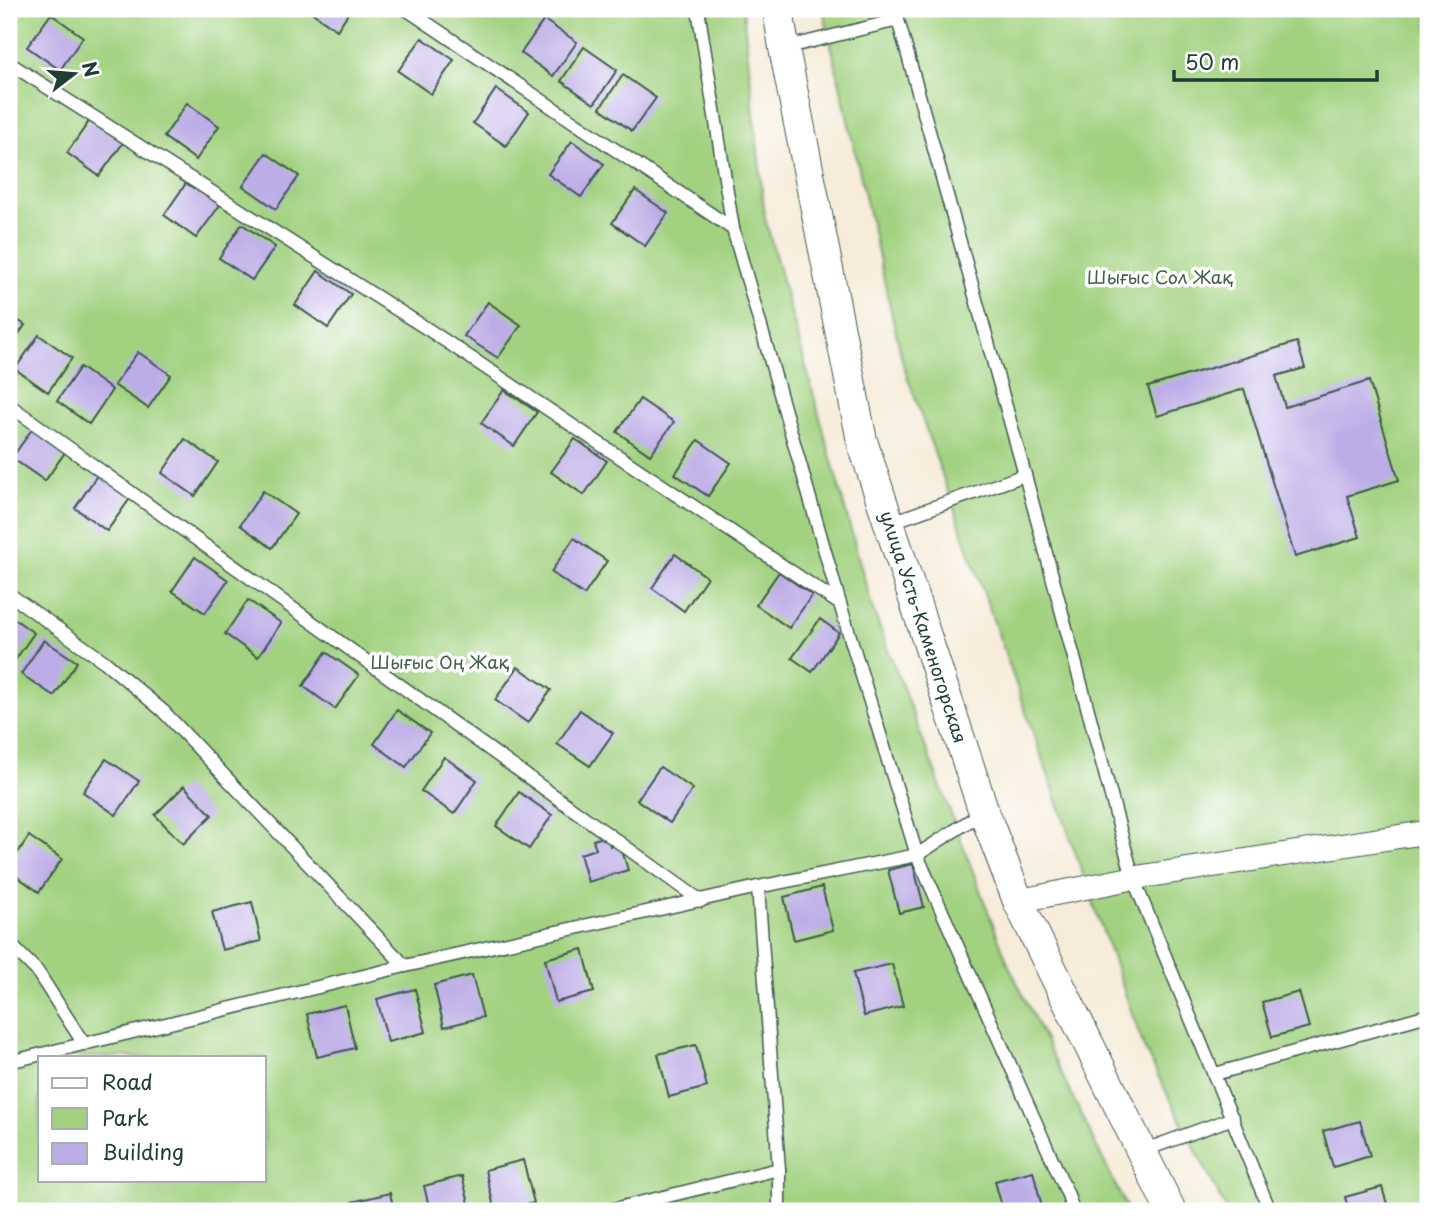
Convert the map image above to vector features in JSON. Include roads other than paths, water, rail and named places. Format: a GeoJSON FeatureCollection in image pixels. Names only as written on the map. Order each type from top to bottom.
{"type":"FeatureCollection","features":[{"type":"Feature","properties":{"kind":"street","name":"улица Усть-Каменогорская"},"geometry":{"type":"LineString","coordinates":[[778,9],[862,441],[984,812],[1018,901],[1171,1211]]}},
{"type":"Feature","properties":{"kind":"street"},"geometry":{"type":"LineString","coordinates":[[1018,901],[1133,878],[1428,832]]}},
{"type":"Feature","properties":{"kind":"lane"},"geometry":{"type":"LineString","coordinates":[[406,9],[733,229]]}},
{"type":"Feature","properties":{"kind":"lane"},"geometry":{"type":"LineString","coordinates":[[698,9],[733,229],[840,604],[917,855],[1073,1211]]}},
{"type":"Feature","properties":{"kind":"lane"},"geometry":{"type":"LineString","coordinates":[[784,48],[897,15],[1025,475],[1133,878],[1270,1211]]}},
{"type":"Feature","properties":{"kind":"lane"},"geometry":{"type":"LineString","coordinates":[[9,63],[429,330],[840,604]]}},
{"type":"Feature","properties":{"kind":"lane"},"geometry":{"type":"LineString","coordinates":[[9,405],[701,901]]}},
{"type":"Feature","properties":{"kind":"lane"},"geometry":{"type":"LineString","coordinates":[[889,523],[1025,475]]}},
{"type":"Feature","properties":{"kind":"lane"},"geometry":{"type":"LineString","coordinates":[[9,594],[105,662],[163,711],[405,966]]}},
{"type":"Feature","properties":{"kind":"lane"},"geometry":{"type":"LineString","coordinates":[[9,1062],[405,966],[758,887],[917,855],[984,812]]}},
{"type":"Feature","properties":{"kind":"lane"},"geometry":{"type":"LineString","coordinates":[[758,887],[779,1169],[779,1211]]}},
{"type":"Feature","properties":{"kind":"lane"},"geometry":{"type":"LineString","coordinates":[[9,943],[37,971],[84,1044]]}},
{"type":"Feature","properties":{"kind":"lane"},"geometry":{"type":"LineString","coordinates":[[1215,1074],[1428,1015]]}},
{"type":"Feature","properties":{"kind":"lane"},"geometry":{"type":"LineString","coordinates":[[1141,1151],[1233,1118]]}},
{"type":"Feature","properties":{"kind":"lane"},"geometry":{"type":"LineString","coordinates":[[606,1211],[779,1169]]}},
{"type":"Feature","properties":{"kind":"park label","name":"Шығыс Сол Жақ"},"geometry":{"type":"Point","coordinates":[1160,278]}},
{"type":"Feature","properties":{"kind":"park label","name":"Шығыс Оң Жақ"},"geometry":{"type":"Point","coordinates":[440,663]}}]}
